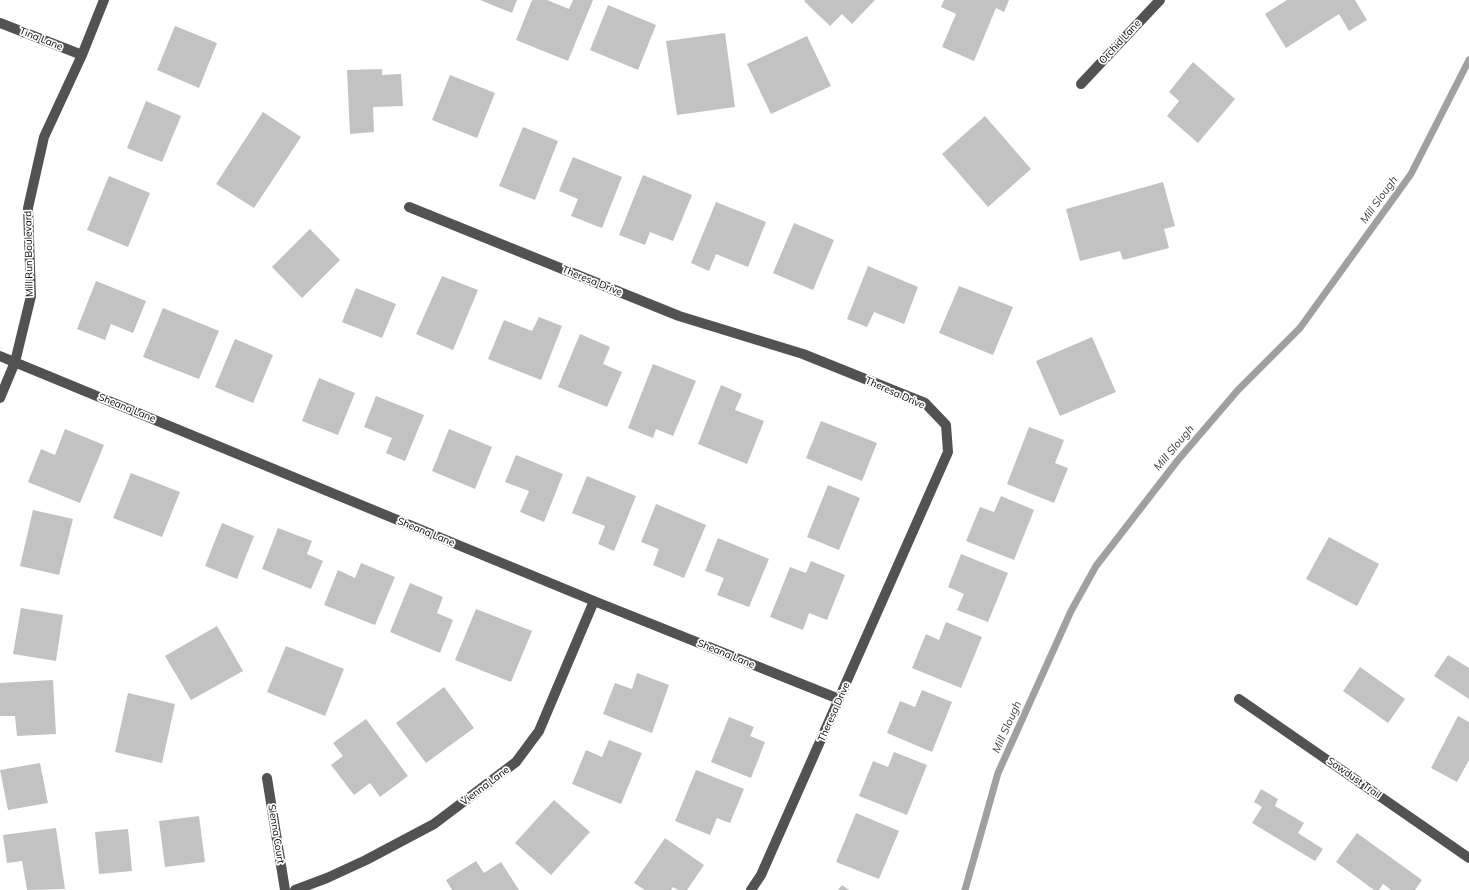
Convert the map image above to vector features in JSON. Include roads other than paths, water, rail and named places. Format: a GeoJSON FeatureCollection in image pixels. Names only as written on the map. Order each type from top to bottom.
{"type":"FeatureCollection","features":[{"type":"Feature","properties":{"kind":"street","name":"Mill Run Boulevard"},"geometry":{"type":"LineString","coordinates":[[0,398],[15,362],[31,296],[28,208],[44,137],[82,55],[104,0]]}},
{"type":"Feature","properties":{"kind":"street","name":"Orchid Lane"},"geometry":{"type":"LineString","coordinates":[[1081,84],[1160,0]]}},
{"type":"Feature","properties":{"kind":"street","name":"Tina Lane"},"geometry":{"type":"LineString","coordinates":[[0,23],[82,55]]}},
{"type":"Feature","properties":{"kind":"street","name":"Theresa Drive"},"geometry":{"type":"LineString","coordinates":[[409,207],[679,316],[803,354],[925,403],[946,425],[948,452],[762,875],[751,890]]}},
{"type":"Feature","properties":{"kind":"street","name":"Sheana Lane"},"geometry":{"type":"LineString","coordinates":[[0,356],[594,601],[839,699]]}},
{"type":"Feature","properties":{"kind":"street","name":"Vienna Lane"},"geometry":{"type":"LineString","coordinates":[[295,890],[327,878],[366,860],[434,824],[516,762],[538,731],[594,601]]}},
{"type":"Feature","properties":{"kind":"street","name":"Sawdust Trail"},"geometry":{"type":"LineString","coordinates":[[1239,699],[1469,858]]}},
{"type":"Feature","properties":{"kind":"street","name":"Sienna Court"},"geometry":{"type":"LineString","coordinates":[[267,778],[285,890]]}},
{"type":"Feature","properties":{"kind":"waterway","name":"Mill Slough"},"geometry":{"type":"LineString","coordinates":[[965,890],[998,773],[1071,611],[1096,566],[1178,460],[1238,390],[1300,328],[1411,174],[1469,60]]}}]}
